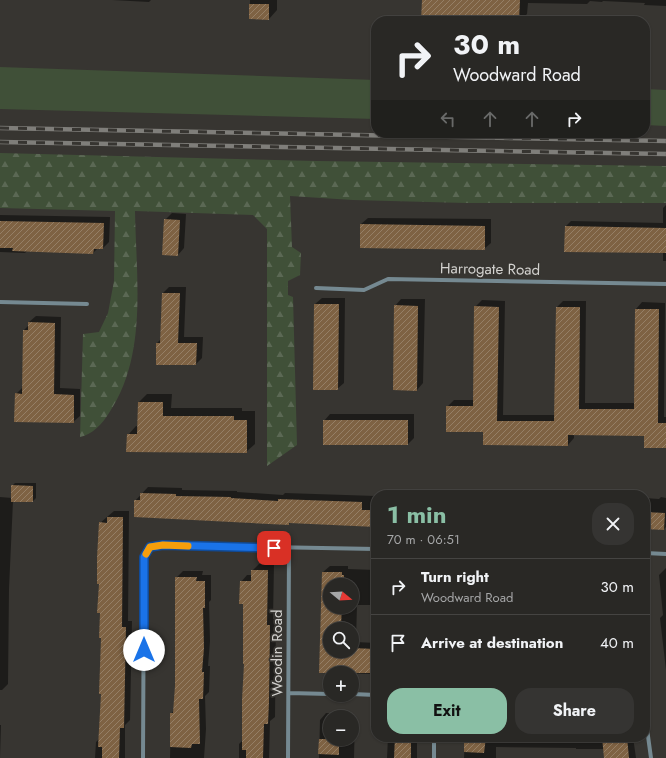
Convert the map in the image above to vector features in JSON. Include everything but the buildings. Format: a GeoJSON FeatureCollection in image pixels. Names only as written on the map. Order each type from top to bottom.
{"type":"FeatureCollection","features":[{"type":"Feature","properties":{"kind":"street","name":"Harrogate Road"},"geometry":{"type":"LineString","coordinates":[[316,288],[364,290],[388,279],[666,284]]}},
{"type":"Feature","properties":{"kind":"street"},"geometry":{"type":"LineString","coordinates":[[0,302],[87,304]]}},
{"type":"Feature","properties":{"kind":"street"},"geometry":{"type":"LineString","coordinates":[[143,758],[144,557],[150,547],[163,545],[371,549]]}},
{"type":"Feature","properties":{"kind":"street","name":"Woodin Road"},"geometry":{"type":"LineString","coordinates":[[288,758],[289,548]]}},
{"type":"Feature","properties":{"kind":"street"},"geometry":{"type":"LineString","coordinates":[[650,554],[666,554]]}},
{"type":"Feature","properties":{"kind":"street"},"geometry":{"type":"LineString","coordinates":[[289,693],[323,694]]}},
{"type":"Feature","properties":{"kind":"street"},"geometry":{"type":"LineString","coordinates":[[359,694],[371,695]]}},
{"type":"Feature","properties":{"kind":"street"},"geometry":{"type":"LineString","coordinates":[[434,742],[434,758]]}},
{"type":"Feature","properties":{"kind":"street"},"geometry":{"type":"LineString","coordinates":[[649,742],[651,758]]}},
{"type":"Feature","properties":{"kind":"green space"},"geometry":{"type":"Polygon","coordinates":[[[0,67],[371,80],[371,119],[0,109],[0,67]]]}},
{"type":"Feature","properties":{"kind":"green space"},"geometry":{"type":"Polygon","coordinates":[[[650,89],[666,90],[666,126],[650,125],[650,89]]]}},
{"type":"Feature","properties":{"kind":"green space"},"geometry":{"type":"Polygon","coordinates":[[[0,153],[317,161],[666,166],[666,203],[466,203],[353,200],[290,196],[292,247],[301,253],[300,275],[288,281],[288,295],[293,297],[297,445],[267,466],[267,229],[253,215],[135,211],[137,315],[135,341],[130,366],[121,390],[107,417],[89,434],[80,437],[83,334],[99,332],[108,313],[114,281],[115,211],[0,208],[0,153]]]}},
{"type":"Feature","properties":{"kind":"railway"},"geometry":{"type":"LineString","coordinates":[[0,128],[371,135]]}},
{"type":"Feature","properties":{"kind":"railway"},"geometry":{"type":"LineString","coordinates":[[512,138],[666,141]]}},
{"type":"Feature","properties":{"kind":"railway"},"geometry":{"type":"LineString","coordinates":[[0,142],[666,154]]}},
{"type":"Feature","properties":{"kind":"slow traffic"},"geometry":{"type":"LineString","coordinates":[[146,554],[150,547],[163,545],[188,546]]}},
{"type":"Feature","properties":{"kind":"route"},"geometry":{"type":"LineString","coordinates":[[144,650],[144,557],[150,547],[163,545],[274,548]]}}]}
